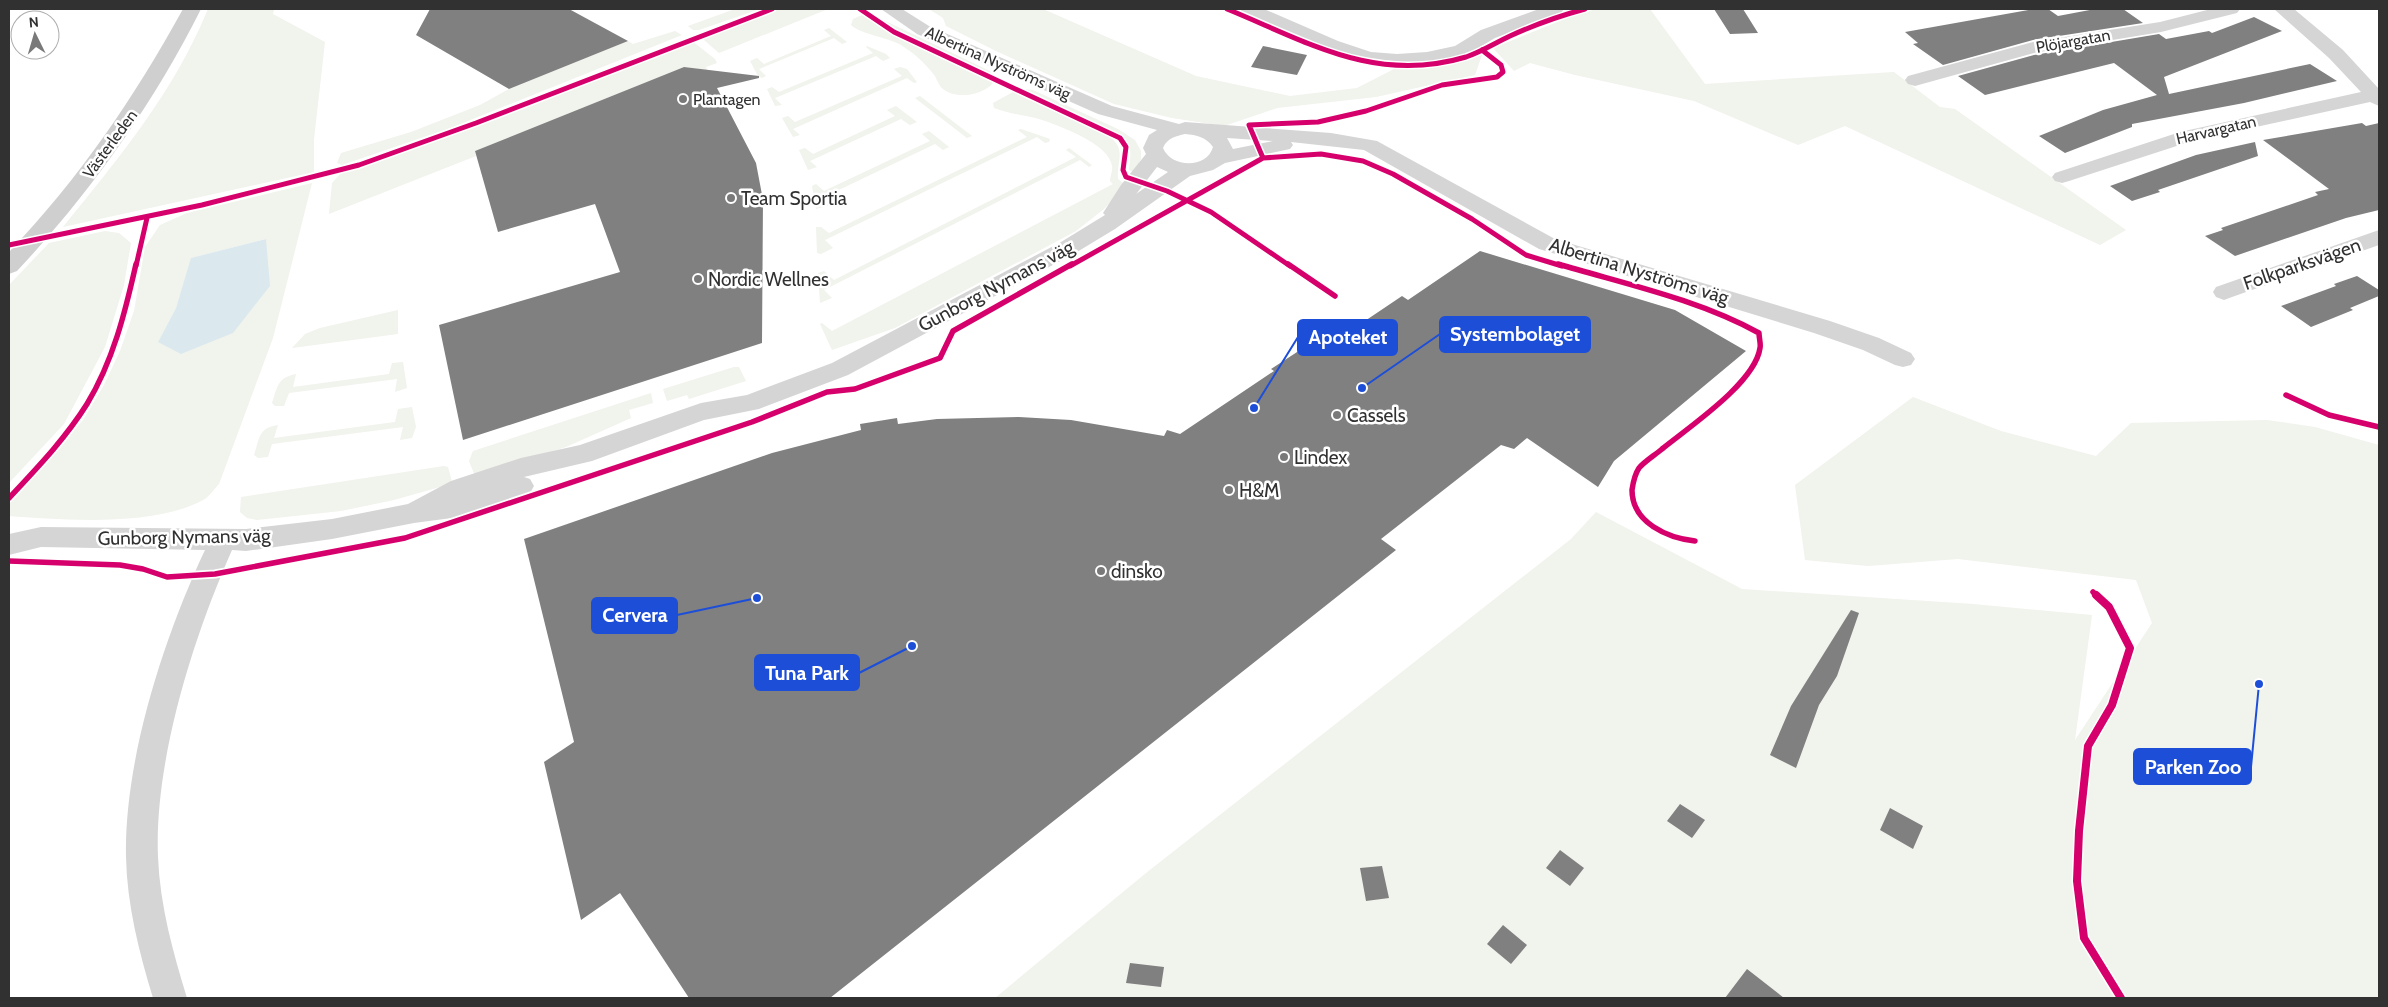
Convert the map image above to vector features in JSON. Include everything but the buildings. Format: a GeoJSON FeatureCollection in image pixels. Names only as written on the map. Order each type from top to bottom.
{"type":"FeatureCollection","features":[{"type":"Feature","properties":{"kind":"main road","name":"Västerleden"},"geometry":{"type":"LineString","coordinates":[[9,266],[80,185],[131,117],[167,60],[192,9]]}},
{"type":"Feature","properties":{"kind":"street","name":"Albertina Nyströms väg"},"geometry":{"type":"LineString","coordinates":[[893,9],[923,30],[1105,110],[1176,129]]}},
{"type":"Feature","properties":{"kind":"street"},"geometry":{"type":"LineString","coordinates":[[1248,9],[1292,30],[1332,45],[1369,57],[1397,60],[1427,58],[1461,50],[1488,34],[1555,9]]}},
{"type":"Feature","properties":{"kind":"street","name":"Plöjargatan"},"geometry":{"type":"LineString","coordinates":[[1915,80],[2033,48],[2161,27],[2231,9]]}},
{"type":"Feature","properties":{"kind":"street"},"geometry":{"type":"LineString","coordinates":[[2283,9],[2336,54],[2377,98]]}},
{"type":"Feature","properties":{"kind":"street","name":"Harvargatan"},"geometry":{"type":"LineString","coordinates":[[2062,177],[2187,136],[2377,98]]}},
{"type":"Feature","properties":{"kind":"street","name":"Albertina Nyströms väg"},"geometry":{"type":"LineString","coordinates":[[1105,110],[1154,149]]}},
{"type":"Feature","properties":{"kind":"street"},"geometry":{"type":"LineString","coordinates":[[1176,129],[1204,130],[1219,140],[1222,147],[1220,158],[1203,168],[1186,169],[1167,165],[1154,149],[1160,136],[1176,129]]}},
{"type":"Feature","properties":{"kind":"street","name":"Albertina Nyströms väg"},"geometry":{"type":"LineString","coordinates":[[1204,130],[1331,139],[1370,145],[1547,244],[1822,327],[1871,344],[1903,359]]}},
{"type":"Feature","properties":{"kind":"street","name":"Albertina Nyströms väg"},"geometry":{"type":"LineString","coordinates":[[1220,158],[1258,148],[1331,139]]}},
{"type":"Feature","properties":{"kind":"street","name":"Gunborg Nymans väg"},"geometry":{"type":"LineString","coordinates":[[1107,224],[1154,149]]}},
{"type":"Feature","properties":{"kind":"street","name":"Gunborg Nymans väg"},"geometry":{"type":"LineString","coordinates":[[9,544],[41,537],[246,540],[332,529],[414,513],[467,506],[525,484],[583,454],[701,412],[750,403],[840,369],[883,344],[964,304],[1107,224],[1186,169]]}},
{"type":"Feature","properties":{"kind":"street","name":"Folkparksvägen"},"geometry":{"type":"LineString","coordinates":[[2224,292],[2379,237]]}},
{"type":"Feature","properties":{"kind":"street","name":"Gunborg Nymans väg"},"geometry":{"type":"LineString","coordinates":[[9,526],[21,527],[41,537]]}},
{"type":"Feature","properties":{"kind":"street"},"geometry":{"type":"LineString","coordinates":[[170,998],[155,951],[146,903],[142,838],[146,802],[153,746],[165,699],[205,579],[223,540]]}},
{"type":"Feature","properties":{"kind":"shaded area"},"geometry":{"type":"Polygon","coordinates":[[[208,9],[274,9],[273,14],[325,42],[314,139],[314,172],[63,227],[125,150],[162,96],[179,68],[208,9]]]}},
{"type":"Feature","properties":{"kind":"shaded area"},"geometry":{"type":"Polygon","coordinates":[[[735,9],[760,9],[699,30],[693,30],[688,26],[735,9]]]}},
{"type":"Feature","properties":{"kind":"shaded area"},"geometry":{"type":"Polygon","coordinates":[[[777,9],[828,9],[719,53],[702,36],[777,9]]]}},
{"type":"Feature","properties":{"kind":"shaded area"},"geometry":{"type":"Polygon","coordinates":[[[929,9],[1043,9],[1196,76],[1290,96],[1357,88],[1396,68],[1482,55],[1475,75],[1376,97],[1277,108],[1224,126],[1172,118],[1114,104],[996,51],[946,26],[943,18],[929,9]]]}},
{"type":"Feature","properties":{"kind":"shaded area"},"geometry":{"type":"Polygon","coordinates":[[[1597,9],[1650,9],[1705,84],[1894,72],[1940,107],[1955,109],[2126,230],[2100,245],[1845,126],[1798,145],[1694,101],[1575,75],[1530,63],[1514,71],[1493,48],[1577,14],[1597,9]]]}},
{"type":"Feature","properties":{"kind":"shaded area"},"geometry":{"type":"Polygon","coordinates":[[[862,15],[904,41],[993,83],[983,91],[969,95],[949,92],[942,88],[924,63],[906,48],[895,42],[861,31],[851,25],[853,19],[862,15]]]}},
{"type":"Feature","properties":{"kind":"shaded area"},"geometry":{"type":"Polygon","coordinates":[[[873,15],[992,72],[995,76],[890,26],[873,15]]]}},
{"type":"Feature","properties":{"kind":"shaded area"},"geometry":{"type":"Polygon","coordinates":[[[829,28],[847,42],[842,44],[834,38],[759,69],[766,76],[762,78],[758,76],[750,61],[757,58],[764,64],[831,36],[824,30],[829,28]]]}},
{"type":"Feature","properties":{"kind":"shaded area"},"geometry":{"type":"Polygon","coordinates":[[[675,31],[682,35],[453,127],[342,165],[337,163],[341,153],[411,132],[480,105],[509,89],[628,41],[633,44],[675,31]]]}},
{"type":"Feature","properties":{"kind":"shaded area"},"geometry":{"type":"Polygon","coordinates":[[[692,41],[715,59],[717,63],[706,67],[707,70],[684,67],[475,151],[476,156],[329,214],[332,183],[340,174],[474,126],[692,41]]]}},
{"type":"Feature","properties":{"kind":"shaded area"},"geometry":{"type":"Polygon","coordinates":[[[867,46],[886,54],[890,58],[883,61],[876,56],[775,98],[782,105],[775,106],[767,89],[772,87],[779,92],[873,53],[867,46]]]}},
{"type":"Feature","properties":{"kind":"shaded area"},"geometry":{"type":"Polygon","coordinates":[[[900,67],[907,69],[917,82],[914,83],[907,78],[793,129],[800,135],[793,137],[782,118],[788,116],[795,122],[902,76],[894,69],[900,67]]]}},
{"type":"Feature","properties":{"kind":"shaded area"},"geometry":{"type":"Polygon","coordinates":[[[1024,89],[1033,90],[1118,129],[1135,140],[1141,151],[1141,159],[1135,173],[1129,170],[1130,147],[1121,135],[1024,89]]]}},
{"type":"Feature","properties":{"kind":"shaded area"},"geometry":{"type":"Polygon","coordinates":[[[1013,92],[1110,137],[1118,147],[1120,156],[1118,179],[1126,185],[1104,209],[1076,231],[895,328],[832,350],[820,324],[822,323],[832,331],[1113,184],[1110,181],[1112,168],[1109,158],[1093,143],[1048,122],[994,108],[993,103],[1013,92]]]}},
{"type":"Feature","properties":{"kind":"shaded area"},"geometry":{"type":"Polygon","coordinates":[[[920,96],[972,136],[967,138],[915,98],[920,96]]]}},
{"type":"Feature","properties":{"kind":"shaded area"},"geometry":{"type":"Polygon","coordinates":[[[896,106],[917,122],[910,125],[901,119],[810,161],[817,167],[808,170],[799,150],[805,148],[813,154],[895,116],[887,110],[896,106]]]}},
{"type":"Feature","properties":{"kind":"shaded area"},"geometry":{"type":"Polygon","coordinates":[[[1021,129],[1050,139],[1049,142],[1045,143],[1037,137],[825,240],[833,248],[821,254],[817,253],[816,227],[821,227],[829,233],[1027,137],[1018,130],[1021,129]]]}},
{"type":"Feature","properties":{"kind":"shaded area"},"geometry":{"type":"Polygon","coordinates":[[[929,131],[949,147],[943,150],[935,144],[822,198],[830,205],[816,209],[812,186],[816,184],[824,191],[930,141],[922,134],[929,131]]]}},
{"type":"Feature","properties":{"kind":"shaded area"},"geometry":{"type":"Polygon","coordinates":[[[1069,148],[1092,165],[1089,167],[1080,160],[824,290],[832,298],[820,303],[818,273],[824,271],[834,280],[1076,157],[1066,150],[1069,148]]]}},
{"type":"Feature","properties":{"kind":"shaded area"},"geometry":{"type":"Polygon","coordinates":[[[312,183],[273,338],[219,484],[203,500],[183,509],[134,518],[81,520],[9,516],[9,504],[83,420],[104,385],[120,351],[134,311],[145,247],[160,225],[187,213],[312,183]],[[266,239],[192,258],[176,308],[158,342],[266,239]]]}},
{"type":"Feature","properties":{"kind":"shaded area"},"geometry":{"type":"Polygon","coordinates":[[[105,231],[119,233],[131,243],[124,285],[105,347],[64,424],[9,483],[9,285],[49,243],[105,231]]]}},
{"type":"Feature","properties":{"kind":"shaded area"},"geometry":{"type":"Polygon","coordinates":[[[266,239],[270,286],[233,333],[181,354],[158,342],[176,308],[191,258],[266,239]]]}},
{"type":"Feature","properties":{"kind":"shaded area"},"geometry":{"type":"Polygon","coordinates":[[[398,310],[398,334],[292,348],[305,334],[320,328],[398,310]]]}},
{"type":"Feature","properties":{"kind":"shaded area"},"geometry":{"type":"Polygon","coordinates":[[[403,362],[407,388],[395,392],[397,379],[289,393],[284,406],[275,406],[272,403],[277,387],[282,380],[296,374],[293,387],[389,374],[392,363],[403,362]]]}},
{"type":"Feature","properties":{"kind":"shaded area"},"geometry":{"type":"Polygon","coordinates":[[[739,367],[746,381],[689,399],[687,395],[667,401],[663,389],[739,367]]]}},
{"type":"Feature","properties":{"kind":"shaded area"},"geometry":{"type":"Polygon","coordinates":[[[651,393],[653,403],[629,410],[631,418],[566,447],[475,476],[469,461],[473,451],[651,393]]]}},
{"type":"Feature","properties":{"kind":"shaded area"},"geometry":{"type":"Polygon","coordinates":[[[1913,397],[2001,431],[2096,456],[2131,423],[2267,420],[2315,427],[2379,445],[2379,998],[995,998],[1146,873],[1571,539],[1596,512],[1742,589],[1973,604],[2092,615],[2075,740],[2152,623],[2136,580],[1958,559],[1868,566],[1805,560],[1795,485],[1913,397]]]}},
{"type":"Feature","properties":{"kind":"shaded area"},"geometry":{"type":"Polygon","coordinates":[[[412,407],[416,427],[412,438],[400,440],[403,427],[272,444],[268,457],[258,458],[254,455],[263,431],[271,426],[278,425],[274,438],[395,422],[398,409],[412,407]]]}},
{"type":"Feature","properties":{"kind":"shaded area"},"geometry":{"type":"Polygon","coordinates":[[[444,466],[448,467],[452,482],[394,500],[341,511],[257,520],[247,518],[240,512],[241,497],[444,466]]]}},
{"type":"Feature","properties":{"kind":"cycle path"},"geometry":{"type":"LineString","coordinates":[[9,245],[202,205],[359,165],[476,123],[673,45],[772,9]]}},
{"type":"Feature","properties":{"kind":"cycle path"},"geometry":{"type":"LineString","coordinates":[[860,9],[894,32],[1120,138],[1126,147],[1123,170],[1126,177],[1167,191],[1211,212],[1335,296]]}},
{"type":"Feature","properties":{"kind":"cycle path"},"geometry":{"type":"LineString","coordinates":[[1227,9],[1342,56],[1371,64],[1400,67],[1432,65],[1465,57],[1528,28],[1585,9]]}},
{"type":"Feature","properties":{"kind":"cycle path"},"geometry":{"type":"LineString","coordinates":[[1263,158],[1249,125],[1318,122],[1366,111],[1442,85],[1497,77],[1503,72],[1501,65],[1482,50]]}},
{"type":"Feature","properties":{"kind":"cycle path"},"geometry":{"type":"LineString","coordinates":[[9,561],[120,565],[143,569],[167,577],[215,574],[405,538],[752,422],[827,392],[855,389],[940,358],[953,331],[1263,158],[1321,154],[1363,161],[1393,174],[1472,219],[1526,255],[1693,304],[1732,318],[1759,333],[1760,349],[1753,366],[1739,383],[1722,401],[1643,465],[1638,470],[1633,482],[1632,494],[1635,505],[1647,522],[1666,534],[1695,541]]}},
{"type":"Feature","properties":{"kind":"cycle path"},"geometry":{"type":"LineString","coordinates":[[9,498],[67,432],[88,402],[106,367],[121,326],[147,218]]}},
{"type":"Feature","properties":{"kind":"cycle path"},"geometry":{"type":"LineString","coordinates":[[2286,395],[2329,415],[2379,427]]}},
{"type":"Feature","properties":{"kind":"cycle path"},"geometry":{"type":"LineString","coordinates":[[2093,592],[2109,607],[2130,648],[2112,705],[2088,746],[2079,831],[2077,881],[2084,938],[2121,998]]}},
{"type":"Feature","properties":{"kind":"place","name":"Plantagen"},"geometry":{"type":"Point","coordinates":[683,99]}},
{"type":"Feature","properties":{"kind":"place","name":"Team Sportia"},"geometry":{"type":"Point","coordinates":[731,198]}},
{"type":"Feature","properties":{"kind":"place","name":"Nordic Wellnes"},"geometry":{"type":"Point","coordinates":[698,279]}},
{"type":"Feature","properties":{"kind":"place","name":"Systembolaget"},"geometry":{"type":"Point","coordinates":[1362,388]}},
{"type":"Feature","properties":{"kind":"place","name":"Apoteket"},"geometry":{"type":"Point","coordinates":[1254,408]}},
{"type":"Feature","properties":{"kind":"place","name":"Cassels"},"geometry":{"type":"Point","coordinates":[1337,415]}},
{"type":"Feature","properties":{"kind":"place","name":"Lindex"},"geometry":{"type":"Point","coordinates":[1284,457]}},
{"type":"Feature","properties":{"kind":"place","name":"H&M"},"geometry":{"type":"Point","coordinates":[1229,490]}},
{"type":"Feature","properties":{"kind":"place","name":"dinsko"},"geometry":{"type":"Point","coordinates":[1101,571]}},
{"type":"Feature","properties":{"kind":"place","name":"Cervera"},"geometry":{"type":"Point","coordinates":[757,598]}},
{"type":"Feature","properties":{"kind":"place","name":"Tuna Park"},"geometry":{"type":"Point","coordinates":[912,646]}},
{"type":"Feature","properties":{"kind":"place","name":"Parken Zoo"},"geometry":{"type":"Point","coordinates":[2259,684]}}]}
